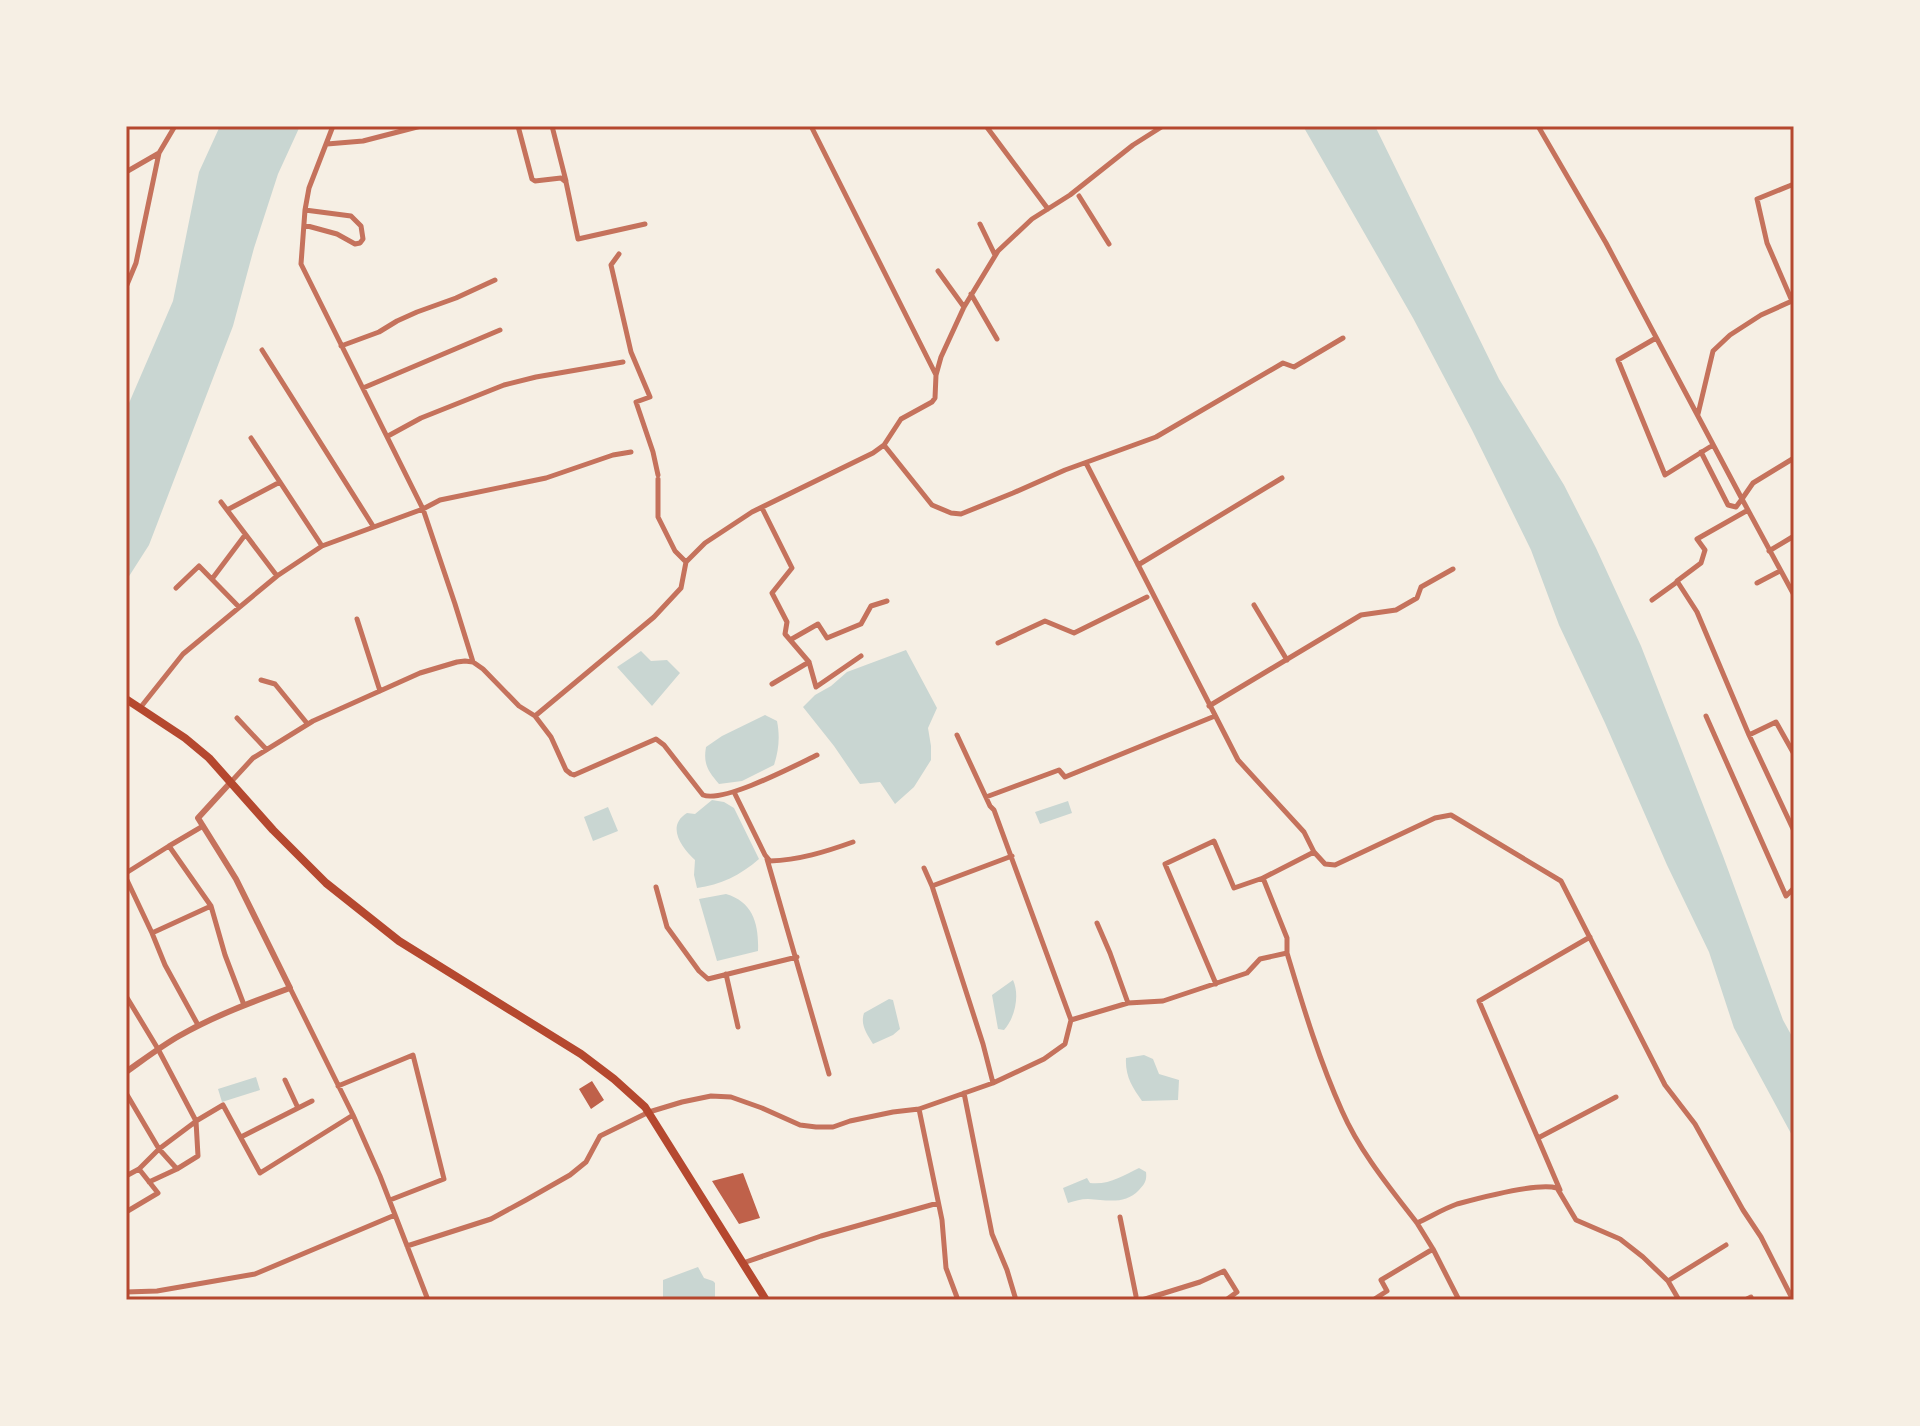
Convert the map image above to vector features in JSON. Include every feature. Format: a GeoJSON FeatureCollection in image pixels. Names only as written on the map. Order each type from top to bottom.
{"type":"FeatureCollection","features":[{"type":"Feature","properties":{"kind":"highway"},"geometry":{"type":"LineString","coordinates":[[126,699],[209,758],[326,883],[388,933],[581,1054],[614,1079],[649,1112],[766,1300]]}},
{"type":"Feature","properties":{"kind":"street"},"geometry":{"type":"LineString","coordinates":[[126,287],[136,263],[159,153],[175,126]]}},
{"type":"Feature","properties":{"kind":"street"},"geometry":{"type":"LineString","coordinates":[[333,126],[309,188],[301,264],[423,509],[473,662]]}},
{"type":"Feature","properties":{"kind":"street"},"geometry":{"type":"LineString","coordinates":[[327,144],[363,141],[421,126]]}},
{"type":"Feature","properties":{"kind":"street"},"geometry":{"type":"LineString","coordinates":[[518,126],[532,179],[561,178],[566,182]]}},
{"type":"Feature","properties":{"kind":"street"},"geometry":{"type":"LineString","coordinates":[[552,126],[578,239],[645,224]]}},
{"type":"Feature","properties":{"kind":"street"},"geometry":{"type":"LineString","coordinates":[[811,126],[936,375]]}},
{"type":"Feature","properties":{"kind":"street"},"geometry":{"type":"LineString","coordinates":[[986,126],[1048,209]]}},
{"type":"Feature","properties":{"kind":"street"},"geometry":{"type":"LineString","coordinates":[[535,716],[654,617],[681,588],[686,562],[705,543],[752,512],[873,453],[884,445],[901,419],[934,400],[941,357],[964,307],[995,255],[1032,219],[1070,195],[1133,145],[1163,126]]}},
{"type":"Feature","properties":{"kind":"street"},"geometry":{"type":"LineString","coordinates":[[1538,126],[1606,243],[1793,592]]}},
{"type":"Feature","properties":{"kind":"street"},"geometry":{"type":"LineString","coordinates":[[126,172],[159,153]]}},
{"type":"Feature","properties":{"kind":"street"},"geometry":{"type":"LineString","coordinates":[[1697,415],[1713,351],[1730,335],[1761,315],[1792,301],[1767,243],[1757,199],[1794,184]]}},
{"type":"Feature","properties":{"kind":"street"},"geometry":{"type":"LineString","coordinates":[[1079,196],[1109,244]]}},
{"type":"Feature","properties":{"kind":"street"},"geometry":{"type":"LineString","coordinates":[[304,225],[337,234],[355,244],[363,239],[361,226],[351,216],[305,210]]}},
{"type":"Feature","properties":{"kind":"street"},"geometry":{"type":"LineString","coordinates":[[980,224],[995,255]]}},
{"type":"Feature","properties":{"kind":"street"},"geometry":{"type":"LineString","coordinates":[[619,254],[611,265],[631,352],[650,397],[636,402],[658,477],[658,517],[675,551],[686,562]]}},
{"type":"Feature","properties":{"kind":"street"},"geometry":{"type":"LineString","coordinates":[[938,271],[964,307]]}},
{"type":"Feature","properties":{"kind":"street"},"geometry":{"type":"LineString","coordinates":[[341,346],[495,280]]}},
{"type":"Feature","properties":{"kind":"street"},"geometry":{"type":"LineString","coordinates":[[971,294],[997,339]]}},
{"type":"Feature","properties":{"kind":"street"},"geometry":{"type":"LineString","coordinates":[[363,388],[500,330]]}},
{"type":"Feature","properties":{"kind":"street"},"geometry":{"type":"LineString","coordinates":[[884,445],[929,502],[956,514],[1156,437],[1283,363],[1294,367],[1343,338]]}},
{"type":"Feature","properties":{"kind":"street"},"geometry":{"type":"LineString","coordinates":[[1656,338],[1618,360],[1665,475],[1713,445]]}},
{"type":"Feature","properties":{"kind":"street"},"geometry":{"type":"LineString","coordinates":[[262,350],[373,526]]}},
{"type":"Feature","properties":{"kind":"street"},"geometry":{"type":"LineString","coordinates":[[388,436],[421,418],[504,385],[623,362]]}},
{"type":"Feature","properties":{"kind":"street"},"geometry":{"type":"LineString","coordinates":[[251,438],[322,546]]}},
{"type":"Feature","properties":{"kind":"street"},"geometry":{"type":"LineString","coordinates":[[140,709],[183,654],[277,576],[322,546],[440,500],[546,478],[631,452]]}},
{"type":"Feature","properties":{"kind":"street"},"geometry":{"type":"LineString","coordinates":[[1701,452],[1728,505],[1736,507],[1753,483],[1794,458]]}},
{"type":"Feature","properties":{"kind":"street"},"geometry":{"type":"LineString","coordinates":[[1086,463],[1238,760],[1304,832],[1314,852],[1325,864],[1335,865],[1435,818],[1451,815],[1561,881],[1665,1085],[1695,1124],[1761,1237],[1793,1300]]}},
{"type":"Feature","properties":{"kind":"street"},"geometry":{"type":"LineString","coordinates":[[1138,565],[1282,478]]}},
{"type":"Feature","properties":{"kind":"street"},"geometry":{"type":"LineString","coordinates":[[227,510],[280,482]]}},
{"type":"Feature","properties":{"kind":"street"},"geometry":{"type":"LineString","coordinates":[[221,502],[277,576]]}},
{"type":"Feature","properties":{"kind":"street"},"geometry":{"type":"LineString","coordinates":[[762,508],[792,568],[772,593],[787,622],[785,634],[809,662],[816,687],[861,656]]}},
{"type":"Feature","properties":{"kind":"street"},"geometry":{"type":"LineString","coordinates":[[1652,600],[1701,563],[1705,550],[1697,539],[1748,510]]}},
{"type":"Feature","properties":{"kind":"street"},"geometry":{"type":"LineString","coordinates":[[212,579],[245,535]]}},
{"type":"Feature","properties":{"kind":"street"},"geometry":{"type":"LineString","coordinates":[[1769,551],[1794,536]]}},
{"type":"Feature","properties":{"kind":"street"},"geometry":{"type":"LineString","coordinates":[[176,588],[199,566],[239,607]]}},
{"type":"Feature","properties":{"kind":"street"},"geometry":{"type":"LineString","coordinates":[[1209,706],[1361,615],[1389,612],[1406,605],[1417,598],[1421,587],[1453,569]]}},
{"type":"Feature","properties":{"kind":"street"},"geometry":{"type":"LineString","coordinates":[[1757,583],[1780,571]]}},
{"type":"Feature","properties":{"kind":"street"},"geometry":{"type":"LineString","coordinates":[[1677,581],[1697,612],[1794,831]]}},
{"type":"Feature","properties":{"kind":"street"},"geometry":{"type":"LineString","coordinates":[[998,643],[1045,621],[1074,633],[1147,597]]}},
{"type":"Feature","properties":{"kind":"street"},"geometry":{"type":"LineString","coordinates":[[790,640],[818,624],[827,638],[861,624],[871,606],[887,601]]}},
{"type":"Feature","properties":{"kind":"street"},"geometry":{"type":"LineString","coordinates":[[1254,605],[1287,660]]}},
{"type":"Feature","properties":{"kind":"street"},"geometry":{"type":"LineString","coordinates":[[357,619],[380,691]]}},
{"type":"Feature","properties":{"kind":"street"},"geometry":{"type":"LineString","coordinates":[[428,1300],[353,1115],[236,879],[198,816],[253,758],[313,721],[420,673],[457,662],[473,662],[519,706],[535,716],[551,737],[566,770],[574,775],[656,739],[705,797],[734,792],[817,755]]}},
{"type":"Feature","properties":{"kind":"street"},"geometry":{"type":"LineString","coordinates":[[772,684],[809,662]]}},
{"type":"Feature","properties":{"kind":"street"},"geometry":{"type":"LineString","coordinates":[[261,680],[275,684],[306,722]]}},
{"type":"Feature","properties":{"kind":"street"},"geometry":{"type":"LineString","coordinates":[[986,797],[1059,770],[1065,777],[1215,716]]}},
{"type":"Feature","properties":{"kind":"street"},"geometry":{"type":"LineString","coordinates":[[1706,716],[1786,896],[1794,888]]}},
{"type":"Feature","properties":{"kind":"street"},"geometry":{"type":"LineString","coordinates":[[237,718],[267,750]]}},
{"type":"Feature","properties":{"kind":"street"},"geometry":{"type":"LineString","coordinates":[[1749,735],[1776,722],[1794,754]]}},
{"type":"Feature","properties":{"kind":"street"},"geometry":{"type":"LineString","coordinates":[[407,1246],[491,1219],[526,1200],[570,1175],[586,1162],[600,1136],[649,1112],[711,1096],[731,1097],[800,1125],[833,1127],[919,1109],[993,1083],[1044,1059],[1065,1044],[1071,1020],[994,810],[957,735]]}},
{"type":"Feature","properties":{"kind":"street"},"geometry":{"type":"LineString","coordinates":[[734,792],[767,859],[829,1074]]}},
{"type":"Feature","properties":{"kind":"street"},"geometry":{"type":"LineString","coordinates":[[198,1025],[165,965],[126,876],[203,826]]}},
{"type":"Feature","properties":{"kind":"street"},"geometry":{"type":"LineString","coordinates":[[1216,984],[1165,864],[1214,841],[1234,888],[1263,878],[1314,852]]}},
{"type":"Feature","properties":{"kind":"street"},"geometry":{"type":"LineString","coordinates":[[767,859],[800,859],[853,842]]}},
{"type":"Feature","properties":{"kind":"street"},"geometry":{"type":"LineString","coordinates":[[169,846],[211,906],[244,1005]]}},
{"type":"Feature","properties":{"kind":"street"},"geometry":{"type":"LineString","coordinates":[[932,886],[1012,856]]}},
{"type":"Feature","properties":{"kind":"street"},"geometry":{"type":"LineString","coordinates":[[924,868],[993,1083]]}},
{"type":"Feature","properties":{"kind":"street"},"geometry":{"type":"LineString","coordinates":[[1263,878],[1287,938],[1287,953],[1307,1018],[1342,1113],[1375,1168],[1417,1223],[1459,1300]]}},
{"type":"Feature","properties":{"kind":"street"},"geometry":{"type":"LineString","coordinates":[[656,887],[667,927],[708,979],[797,957]]}},
{"type":"Feature","properties":{"kind":"street"},"geometry":{"type":"LineString","coordinates":[[152,933],[211,906]]}},
{"type":"Feature","properties":{"kind":"street"},"geometry":{"type":"LineString","coordinates":[[1097,923],[1128,1003]]}},
{"type":"Feature","properties":{"kind":"street"},"geometry":{"type":"LineString","coordinates":[[1590,937],[1479,1001],[1576,1220],[1620,1239],[1668,1281],[1679,1300]]}},
{"type":"Feature","properties":{"kind":"street"},"geometry":{"type":"LineString","coordinates":[[1071,1020],[1128,1003],[1163,1001],[1247,973],[1260,959],[1287,953]]}},
{"type":"Feature","properties":{"kind":"street"},"geometry":{"type":"LineString","coordinates":[[726,974],[738,1027]]}},
{"type":"Feature","properties":{"kind":"street"},"geometry":{"type":"LineString","coordinates":[[126,1072],[198,1025],[290,988]]}},
{"type":"Feature","properties":{"kind":"street"},"geometry":{"type":"LineString","coordinates":[[126,996],[196,1121],[198,1156],[149,1182]]}},
{"type":"Feature","properties":{"kind":"street"},"geometry":{"type":"LineString","coordinates":[[338,1086],[413,1055],[444,1179],[390,1200]]}},
{"type":"Feature","properties":{"kind":"street"},"geometry":{"type":"LineString","coordinates":[[285,1080],[298,1108]]}},
{"type":"Feature","properties":{"kind":"street"},"geometry":{"type":"LineString","coordinates":[[126,1093],[159,1149],[177,1169]]}},
{"type":"Feature","properties":{"kind":"street"},"geometry":{"type":"LineString","coordinates":[[964,1093],[992,1234],[1016,1300]]}},
{"type":"Feature","properties":{"kind":"street"},"geometry":{"type":"LineString","coordinates":[[1538,1138],[1616,1097]]}},
{"type":"Feature","properties":{"kind":"street"},"geometry":{"type":"LineString","coordinates":[[241,1137],[312,1101]]}},
{"type":"Feature","properties":{"kind":"street"},"geometry":{"type":"LineString","coordinates":[[126,1176],[139,1169],[159,1149],[196,1121],[223,1105],[260,1173],[353,1115]]}},
{"type":"Feature","properties":{"kind":"street"},"geometry":{"type":"LineString","coordinates":[[919,1109],[942,1220],[946,1268],[958,1300]]}},
{"type":"Feature","properties":{"kind":"street"},"geometry":{"type":"LineString","coordinates":[[126,1212],[158,1193],[139,1169]]}},
{"type":"Feature","properties":{"kind":"street"},"geometry":{"type":"LineString","coordinates":[[1417,1223],[1456,1205],[1524,1189],[1549,1186],[1557,1188],[1562,1194]]}},
{"type":"Feature","properties":{"kind":"street"},"geometry":{"type":"LineString","coordinates":[[743,1263],[821,1236],[938,1203]]}},
{"type":"Feature","properties":{"kind":"street"},"geometry":{"type":"LineString","coordinates":[[126,1292],[157,1291],[255,1274],[395,1215]]}},
{"type":"Feature","properties":{"kind":"street"},"geometry":{"type":"LineString","coordinates":[[1120,1217],[1139,1298],[1200,1282],[1224,1271],[1237,1292],[1226,1300]]}},
{"type":"Feature","properties":{"kind":"street"},"geometry":{"type":"LineString","coordinates":[[1668,1281],[1726,1245]]}},
{"type":"Feature","properties":{"kind":"street"},"geometry":{"type":"LineString","coordinates":[[1373,1300],[1387,1291],[1381,1280],[1433,1249]]}},
{"type":"Feature","properties":{"kind":"shaded area"},"geometry":{"type":"Polygon","coordinates":[[[220,126],[300,126],[278,174],[233,326],[149,545],[126,581],[126,410],[173,301],[199,172],[220,126]]]}},
{"type":"Feature","properties":{"kind":"shaded area"},"geometry":{"type":"Polygon","coordinates":[[[1303,126],[1375,126],[1499,379],[1564,485],[1596,548],[1641,646],[1783,1020],[1794,1040],[1794,1139],[1734,1028],[1709,952],[1559,625],[1531,550],[1413,318],[1303,126]]]}},
{"type":"Feature","properties":{"kind":"shaded area"},"geometry":{"type":"Polygon","coordinates":[[[906,650],[937,708],[928,728],[931,760],[914,787],[895,804],[880,782],[860,784],[803,707],[847,672],[906,650]]]}},
{"type":"Feature","properties":{"kind":"shaded area"},"geometry":{"type":"Polygon","coordinates":[[[641,651],[651,661],[667,660],[680,673],[652,706],[617,667],[641,651]]]}},
{"type":"Feature","properties":{"kind":"shaded area"},"geometry":{"type":"Polygon","coordinates":[[[765,715],[777,721],[778,743],[774,765],[742,781],[719,784],[707,767],[706,747],[765,715]]]}},
{"type":"Feature","properties":{"kind":"shaded area"},"geometry":{"type":"Polygon","coordinates":[[[712,800],[734,808],[759,859],[730,878],[697,888],[695,860],[681,843],[677,824],[687,813],[695,814],[712,800]]]}},
{"type":"Feature","properties":{"kind":"shaded area"},"geometry":{"type":"Polygon","coordinates":[[[1068,801],[1072,813],[1040,824],[1035,812],[1068,801]]]}},
{"type":"Feature","properties":{"kind":"shaded area"},"geometry":{"type":"Polygon","coordinates":[[[608,807],[618,831],[593,841],[584,817],[608,807]]]}},
{"type":"Feature","properties":{"kind":"shaded area"},"geometry":{"type":"Polygon","coordinates":[[[726,894],[743,903],[753,916],[758,951],[717,961],[699,899],[726,894]]]}},
{"type":"Feature","properties":{"kind":"shaded area"},"geometry":{"type":"Polygon","coordinates":[[[1013,980],[1016,992],[1014,1013],[1004,1030],[998,1029],[992,995],[1013,980]]]}},
{"type":"Feature","properties":{"kind":"shaded area"},"geometry":{"type":"Polygon","coordinates":[[[889,999],[893,1000],[900,1029],[873,1044],[866,1033],[864,1013],[889,999]]]}},
{"type":"Feature","properties":{"kind":"shaded area"},"geometry":{"type":"Polygon","coordinates":[[[1144,1055],[1153,1059],[1159,1074],[1179,1080],[1178,1100],[1142,1101],[1130,1081],[1126,1058],[1144,1055]]]}},
{"type":"Feature","properties":{"kind":"shaded area"},"geometry":{"type":"Polygon","coordinates":[[[256,1077],[260,1090],[222,1102],[218,1089],[256,1077]]]}},
{"type":"Feature","properties":{"kind":"shaded area"},"geometry":{"type":"Polygon","coordinates":[[[1139,1168],[1146,1172],[1145,1182],[1128,1198],[1085,1199],[1068,1203],[1063,1188],[1087,1178],[1090,1183],[1110,1181],[1139,1168]]]}},
{"type":"Feature","properties":{"kind":"shaded area"},"geometry":{"type":"Polygon","coordinates":[[[698,1267],[704,1278],[715,1283],[715,1300],[663,1300],[663,1280],[698,1267]]]}},
{"type":"Feature","properties":{"kind":"building"},"geometry":{"type":"Polygon","coordinates":[[[592,1081],[604,1100],[591,1109],[579,1089],[592,1081]]]}},
{"type":"Feature","properties":{"kind":"building"},"geometry":{"type":"Polygon","coordinates":[[[743,1173],[760,1218],[739,1224],[712,1181],[743,1173]]]}}]}
